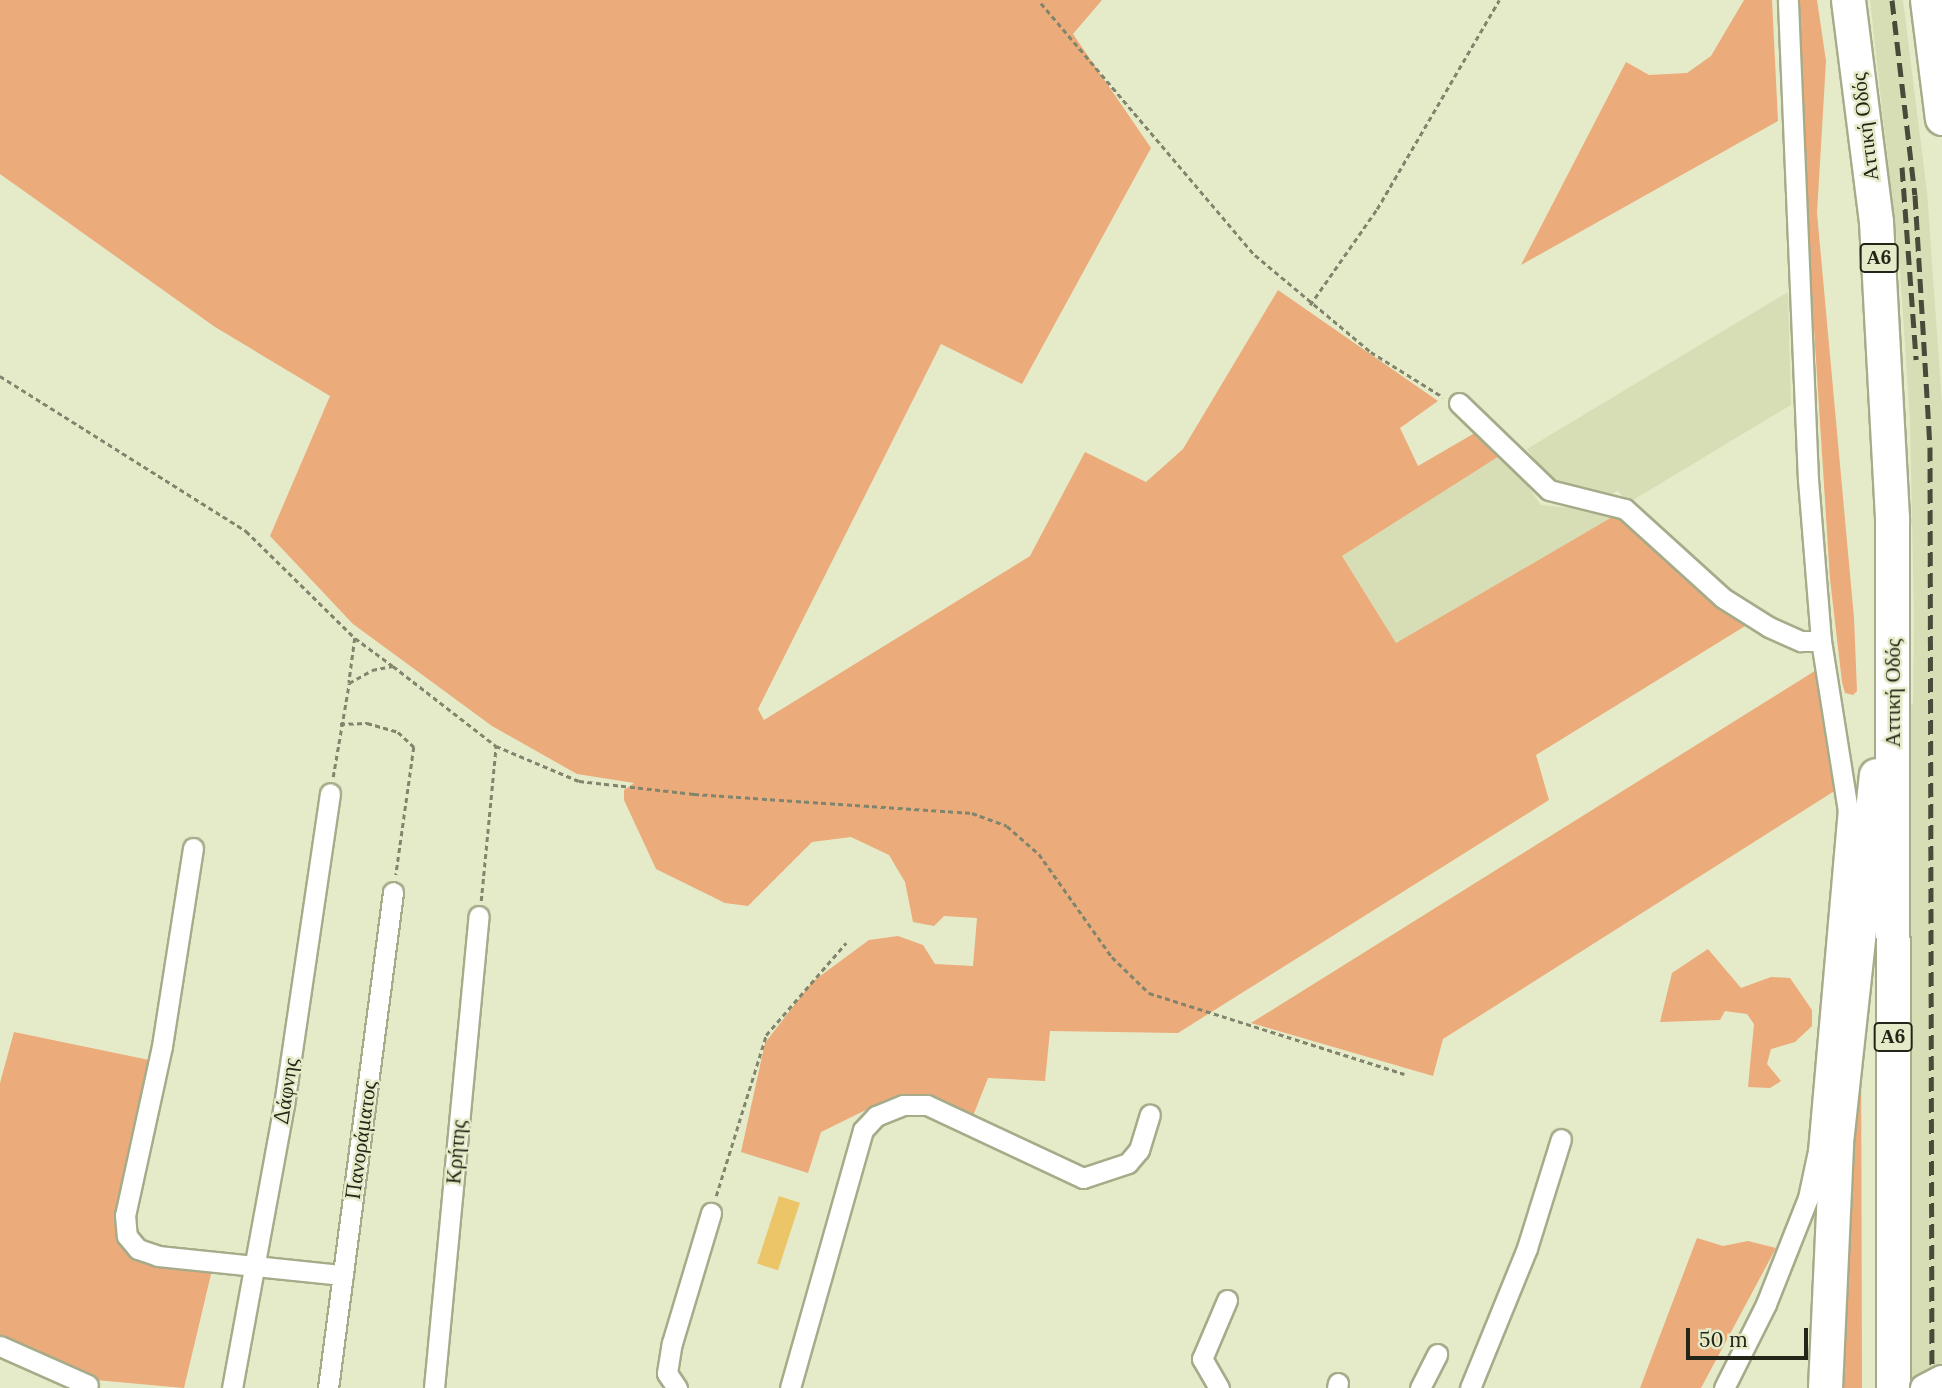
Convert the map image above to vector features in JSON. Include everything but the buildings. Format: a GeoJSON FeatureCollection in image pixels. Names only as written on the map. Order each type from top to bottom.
{"type":"FeatureCollection","features":[{"type":"Feature","properties":{"kind":"highway","name":"Αττική Οδός"},"geometry":{"type":"LineString","coordinates":[[1848,0],[1881,284],[1894,687],[1893,1388]]}},
{"type":"Feature","properties":{"kind":"highway"},"geometry":{"type":"LineString","coordinates":[[1927,0],[1941,101]]}},
{"type":"Feature","properties":{"kind":"highway"},"geometry":{"type":"LineString","coordinates":[[1825,1388],[1840,1102],[1875,777],[1894,687]]}},
{"type":"Feature","properties":{"kind":"main road"},"geometry":{"type":"LineString","coordinates":[[1924,1388],[1942,1379]]}},
{"type":"Feature","properties":{"kind":"street"},"geometry":{"type":"LineString","coordinates":[[1724,1388],[1766,1304],[1808,1198],[1818,1151],[1848,811],[1821,641],[1808,480],[1788,0]]}},
{"type":"Feature","properties":{"kind":"street"},"geometry":{"type":"LineString","coordinates":[[1459,403],[1549,490],[1625,509],[1723,598],[1769,627],[1801,641],[1821,641]]}},
{"type":"Feature","properties":{"kind":"street","name":"Δάφνης"},"geometry":{"type":"LineString","coordinates":[[233,1388],[256,1266],[330,793]]}},
{"type":"Feature","properties":{"kind":"street"},"geometry":{"type":"LineString","coordinates":[[193,848],[162,1046],[125,1215],[127,1236],[138,1249],[158,1256],[343,1275]]}},
{"type":"Feature","properties":{"kind":"street","name":"Πανοράματος"},"geometry":{"type":"LineString","coordinates":[[328,1388],[394,892]]}},
{"type":"Feature","properties":{"kind":"street","name":"Κρήτης"},"geometry":{"type":"LineString","coordinates":[[434,1388],[479,916]]}},
{"type":"Feature","properties":{"kind":"street"},"geometry":{"type":"LineString","coordinates":[[790,1388],[863,1130],[876,1116],[903,1105],[927,1105],[1083,1178],[1128,1163],[1139,1150],[1150,1115]]}},
{"type":"Feature","properties":{"kind":"street"},"geometry":{"type":"LineString","coordinates":[[1470,1388],[1527,1248],[1561,1139]]}},
{"type":"Feature","properties":{"kind":"street"},"geometry":{"type":"LineString","coordinates":[[677,1388],[667,1373],[672,1343],[711,1213]]}},
{"type":"Feature","properties":{"kind":"street"},"geometry":{"type":"LineString","coordinates":[[1219,1388],[1202,1359],[1227,1300]]}},
{"type":"Feature","properties":{"kind":"street"},"geometry":{"type":"LineString","coordinates":[[0,1346],[88,1385]]}},
{"type":"Feature","properties":{"kind":"street"},"geometry":{"type":"LineString","coordinates":[[1420,1388],[1437,1354]]}},
{"type":"Feature","properties":{"kind":"path"},"geometry":{"type":"LineString","coordinates":[[1310,305],[1377,209],[1499,0]]}},
{"type":"Feature","properties":{"kind":"path"},"geometry":{"type":"LineString","coordinates":[[1041,3],[1255,255],[1310,305],[1371,352],[1459,403]]}},
{"type":"Feature","properties":{"kind":"path"},"geometry":{"type":"LineString","coordinates":[[0,376],[246,531],[355,638],[496,746],[579,781],[694,794],[972,813],[1007,826],[1039,854],[1112,957],[1149,993],[1404,1073]]}},
{"type":"Feature","properties":{"kind":"path"},"geometry":{"type":"LineString","coordinates":[[330,793],[355,638]]}},
{"type":"Feature","properties":{"kind":"path"},"geometry":{"type":"LineString","coordinates":[[349,683],[393,666]]}},
{"type":"Feature","properties":{"kind":"path"},"geometry":{"type":"LineString","coordinates":[[340,724],[398,732],[414,747],[394,892]]}},
{"type":"Feature","properties":{"kind":"path"},"geometry":{"type":"LineString","coordinates":[[479,916],[496,746]]}},
{"type":"Feature","properties":{"kind":"path"},"geometry":{"type":"LineString","coordinates":[[711,1213],[765,1035],[846,943]]}},
{"type":"Feature","properties":{"kind":"shaded area"},"geometry":{"type":"Polygon","coordinates":[[[0,0],[1102,0],[1073,34],[1151,148],[1022,384],[941,344],[758,709],[764,720],[1030,556],[1085,452],[1146,482],[1183,449],[1278,290],[1438,401],[1400,428],[1418,466],[1480,430],[1504,453],[1342,556],[1396,643],[1619,513],[1750,623],[1536,755],[1549,800],[1178,1033],[1050,1031],[1045,1081],[988,1078],[971,1121],[898,1101],[872,1107],[821,1132],[808,1173],[741,1152],[765,1043],[812,982],[869,940],[898,936],[923,945],[935,964],[973,966],[977,918],[944,916],[934,926],[913,922],[905,882],[889,855],[851,837],[812,842],[748,906],[725,903],[656,869],[624,800],[624,790],[634,783],[577,774],[492,726],[353,624],[270,536],[330,396],[215,327],[0,174],[0,0]]]}},
{"type":"Feature","properties":{"kind":"shaded area"},"geometry":{"type":"Polygon","coordinates":[[[1744,0],[1772,0],[1778,121],[1521,265],[1626,62],[1649,75],[1687,73],[1711,56],[1744,0]]]}},
{"type":"Feature","properties":{"kind":"shaded area"},"geometry":{"type":"Polygon","coordinates":[[[1793,0],[1817,0],[1826,61],[1817,213],[1854,618],[1857,691],[1853,695],[1845,693],[1842,682],[1830,579],[1793,0]]]}},
{"type":"Feature","properties":{"kind":"shaded area"},"geometry":{"type":"Polygon","coordinates":[[[1870,0],[1903,0],[1927,192],[1942,404],[1942,1388],[1905,1388],[1905,705],[1913,704],[1914,618],[1910,420],[1900,271],[1870,0]]]}},
{"type":"Feature","properties":{"kind":"shaded area"},"geometry":{"type":"Polygon","coordinates":[[[1788,292],[1791,405],[1628,503],[1618,491],[1605,496],[1550,480],[1527,449],[1788,292]]]}},
{"type":"Feature","properties":{"kind":"shaded area"},"geometry":{"type":"Polygon","coordinates":[[[1504,453],[1541,505],[1619,513],[1396,643],[1342,556],[1504,453]]]}},
{"type":"Feature","properties":{"kind":"shaded area"},"geometry":{"type":"Polygon","coordinates":[[[1818,669],[1836,790],[1443,1039],[1433,1076],[1251,1023],[1818,669]]]}},
{"type":"Feature","properties":{"kind":"shaded area"},"geometry":{"type":"Polygon","coordinates":[[[1708,949],[1741,988],[1771,977],[1790,978],[1812,1010],[1812,1026],[1795,1042],[1771,1049],[1767,1064],[1781,1081],[1770,1088],[1748,1087],[1754,1024],[1747,1014],[1725,1011],[1720,1020],[1660,1022],[1672,973],[1708,949]]]}},
{"type":"Feature","properties":{"kind":"shaded area"},"geometry":{"type":"Polygon","coordinates":[[[1861,1014],[1862,1388],[1839,1388],[1842,1310],[1861,1014]]]}},
{"type":"Feature","properties":{"kind":"shaded area"},"geometry":{"type":"Polygon","coordinates":[[[14,1032],[154,1061],[123,1243],[212,1270],[184,1388],[84,1379],[0,1341],[0,1083],[14,1032]]]}},
{"type":"Feature","properties":{"kind":"shaded area"},"geometry":{"type":"Polygon","coordinates":[[[1697,1238],[1723,1246],[1748,1241],[1776,1248],[1701,1388],[1640,1388],[1697,1238]]]}},
{"type":"Feature","properties":{"kind":"railway"},"geometry":{"type":"LineString","coordinates":[[1892,0],[1915,195],[1930,447],[1932,1388]]}},
{"type":"Feature","properties":{"kind":"railway"},"geometry":{"type":"LineString","coordinates":[[1902,167],[1916,359]]}}]}
